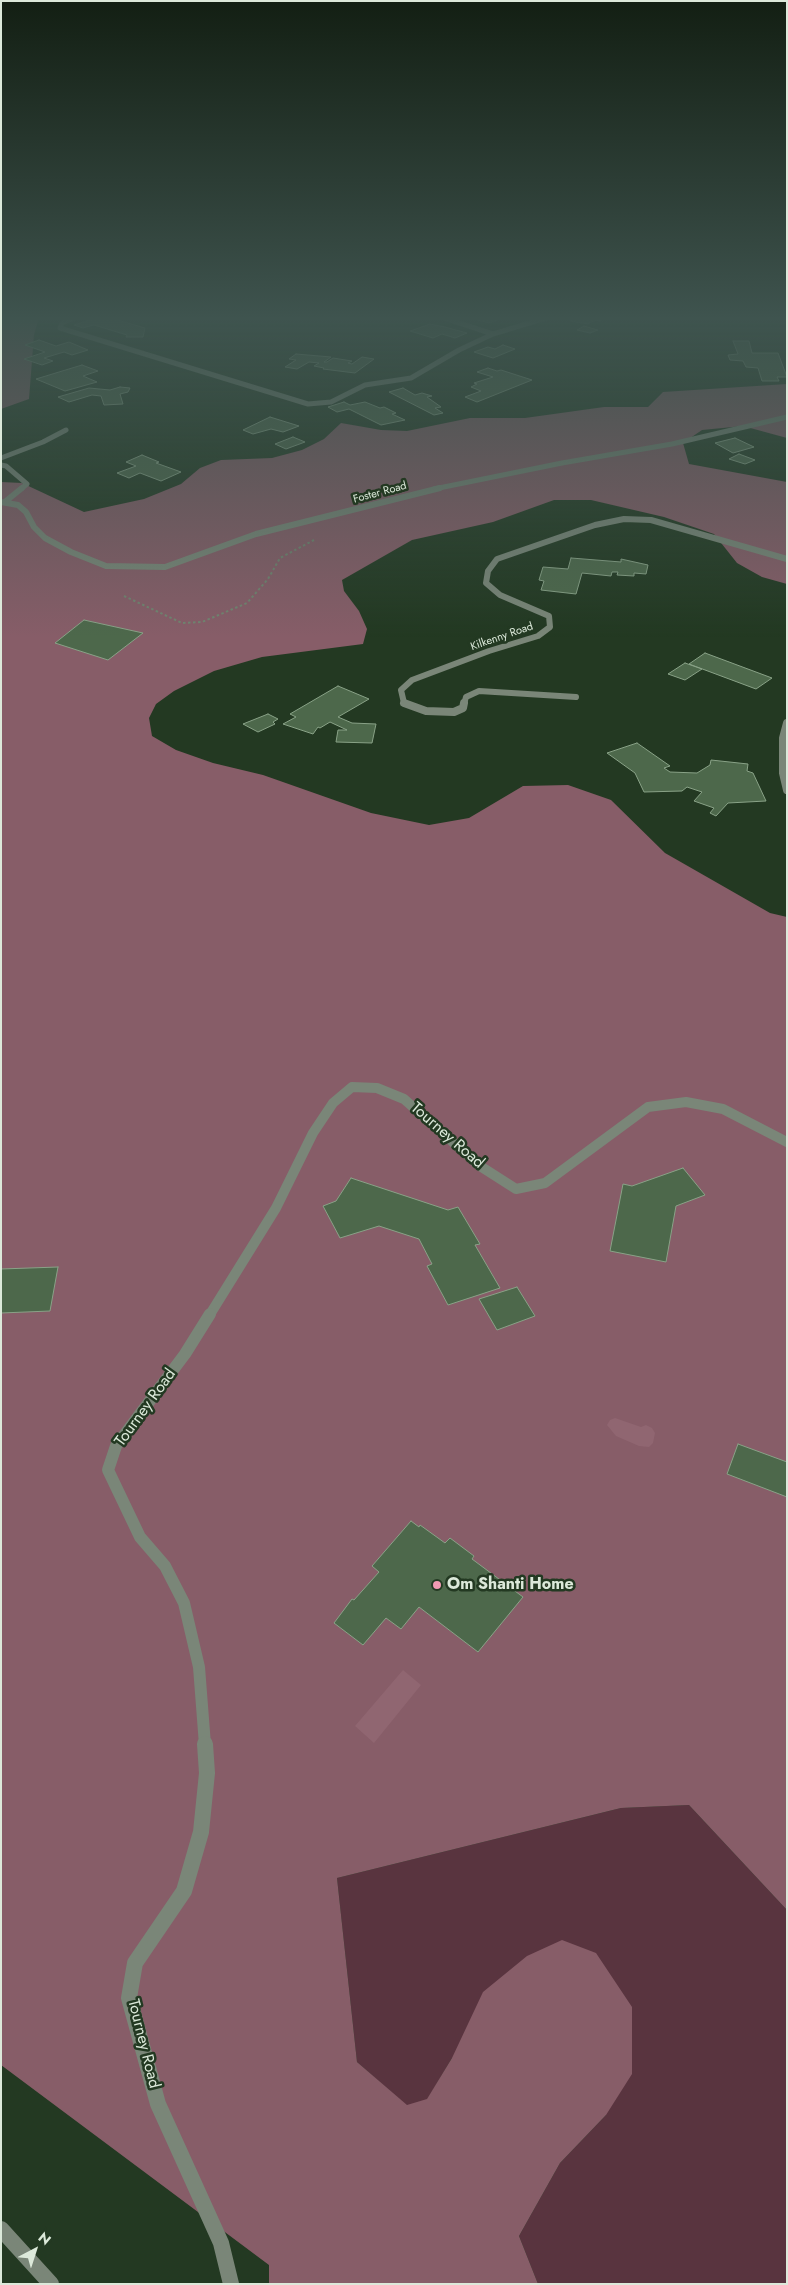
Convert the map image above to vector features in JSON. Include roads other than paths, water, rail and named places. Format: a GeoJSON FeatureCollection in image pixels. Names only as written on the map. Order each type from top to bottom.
{"type":"FeatureCollection","features":[{"type":"Feature","properties":{"kind":"street","name":"Foster Road"},"geometry":{"type":"LineString","coordinates":[[4,501],[18,505],[26,512],[34,528],[45,538],[71,552],[106,566],[165,567],[256,534],[429,490],[562,463],[672,444],[754,425]]}},
{"type":"Feature","properties":{"kind":"street"},"geometry":{"type":"LineString","coordinates":[[1,458],[43,442],[66,430]]}},
{"type":"Feature","properties":{"kind":"street"},"geometry":{"type":"LineString","coordinates":[[1,465],[6,466],[27,484],[4,501]]}},
{"type":"Feature","properties":{"kind":"street","name":"Kilkenny Road"},"geometry":{"type":"LineString","coordinates":[[576,697],[479,691],[466,697],[463,708],[454,712],[444,712],[426,711],[404,703],[401,690],[412,680],[488,651],[538,636],[550,627],[549,616],[500,595],[486,583],[488,571],[497,559],[595,525],[624,519],[651,520],[787,559]]}},
{"type":"Feature","properties":{"kind":"street"},"geometry":{"type":"LineString","coordinates":[[787,724],[783,738],[783,773],[787,790]]}},
{"type":"Feature","properties":{"kind":"street","name":"Tourney Road"},"geometry":{"type":"LineString","coordinates":[[231,2284],[221,2243],[158,2104],[129,1998],[135,1963],[184,1890],[201,1832],[207,1773],[204,1719],[198,1667],[184,1603],[165,1566],[140,1537],[108,1470],[116,1446],[185,1354],[276,1208],[313,1133],[333,1103],[352,1088],[377,1088],[404,1099],[480,1166],[516,1189],[545,1183],[648,1107],[686,1102],[723,1109],[787,1142]]}},
{"type":"Feature","properties":{"kind":"street"},"geometry":{"type":"LineString","coordinates":[[1,2229],[51,2284]]}},
{"type":"Feature","properties":{"kind":"place","name":"Om Shanti Home"},"geometry":{"type":"Point","coordinates":[437,1585]}}]}
